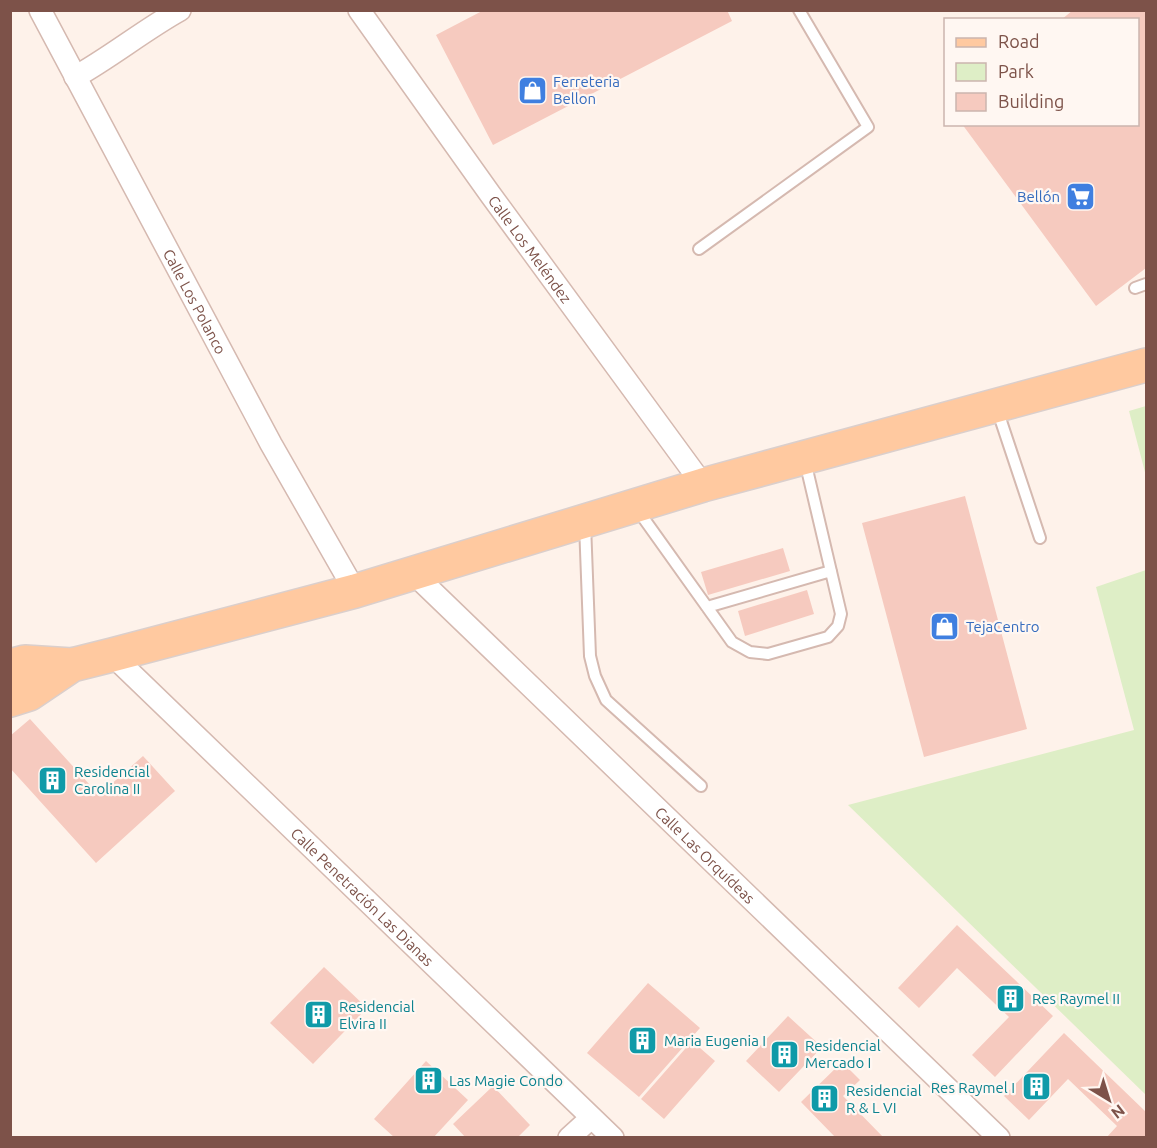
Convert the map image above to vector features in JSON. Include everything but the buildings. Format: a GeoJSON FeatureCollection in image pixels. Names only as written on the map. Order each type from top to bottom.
{"type":"FeatureCollection","features":[{"type":"Feature","properties":{"kind":"main road"},"geometry":{"type":"LineString","coordinates":[[10,666],[25,662],[72,665],[355,591],[703,485],[1146,365]]}},
{"type":"Feature","properties":{"kind":"main road"},"geometry":{"type":"LineString","coordinates":[[10,699],[29,694],[72,665]]}},
{"type":"Feature","properties":{"kind":"street","name":"Calle Los Polanco"},"geometry":{"type":"LineString","coordinates":[[40,10],[271,444],[355,591]]}},
{"type":"Feature","properties":{"kind":"street"},"geometry":{"type":"LineString","coordinates":[[75,77],[107,59],[180,10]]}},
{"type":"Feature","properties":{"kind":"street","name":"Calle Los Meléndez"},"geometry":{"type":"LineString","coordinates":[[359,10],[490,194],[703,485]]}},
{"type":"Feature","properties":{"kind":"street","name":"Calle Las Orquídeas"},"geometry":{"type":"LineString","coordinates":[[413,573],[999,1137]]}},
{"type":"Feature","properties":{"kind":"street","name":"Calle Penetración Las Dianas"},"geometry":{"type":"LineString","coordinates":[[112,655],[613,1137]]}},
{"type":"Feature","properties":{"kind":"street"},"geometry":{"type":"LineString","coordinates":[[569,1137],[591,1118]]}},
{"type":"Feature","properties":{"kind":"lane"},"geometry":{"type":"LineString","coordinates":[[699,249],[868,127],[799,10]]}},
{"type":"Feature","properties":{"kind":"lane"},"geometry":{"type":"LineString","coordinates":[[996,406],[1041,538]]}},
{"type":"Feature","properties":{"kind":"lane"},"geometry":{"type":"LineString","coordinates":[[634,506],[732,642],[750,652],[768,654],[828,638],[838,626],[841,614],[805,458]]}},
{"type":"Feature","properties":{"kind":"lane"},"geometry":{"type":"LineString","coordinates":[[585,521],[590,656],[595,676],[606,700],[701,786]]}},
{"type":"Feature","properties":{"kind":"lane"},"geometry":{"type":"LineString","coordinates":[[708,608],[831,570]]}},
{"type":"Feature","properties":{"kind":"green space"},"geometry":{"type":"Polygon","coordinates":[[[1146,406],[1146,476],[1129,411],[1146,406]]]}},
{"type":"Feature","properties":{"kind":"green space"},"geometry":{"type":"Polygon","coordinates":[[[1146,570],[1146,1095],[848,805],[1134,730],[1096,587],[1146,570]]]}},
{"type":"Feature","properties":{"kind":"place","name":"Ferreteria Bellon"},"geometry":{"type":"Point","coordinates":[532,90]}},
{"type":"Feature","properties":{"kind":"place","name":"Bellón"},"geometry":{"type":"Point","coordinates":[1081,196]}},
{"type":"Feature","properties":{"kind":"place","name":"TejaCentro"},"geometry":{"type":"Point","coordinates":[945,626]}},
{"type":"Feature","properties":{"kind":"place","name":"Residencial Carolina II"},"geometry":{"type":"Point","coordinates":[53,780]}},
{"type":"Feature","properties":{"kind":"place","name":"Res Raymel II"},"geometry":{"type":"Point","coordinates":[1011,998]}},
{"type":"Feature","properties":{"kind":"place","name":"Residencial Elvira II"},"geometry":{"type":"Point","coordinates":[318,1015]}},
{"type":"Feature","properties":{"kind":"place","name":"Maria Eugenia I"},"geometry":{"type":"Point","coordinates":[643,1040]}},
{"type":"Feature","properties":{"kind":"place","name":"Residencial Mercado I"},"geometry":{"type":"Point","coordinates":[784,1054]}},
{"type":"Feature","properties":{"kind":"place","name":"Las Magie Condo"},"geometry":{"type":"Point","coordinates":[428,1080]}},
{"type":"Feature","properties":{"kind":"place","name":"Res Raymel I"},"geometry":{"type":"Point","coordinates":[1036,1087]}},
{"type":"Feature","properties":{"kind":"place","name":"Residencial R & L VI"},"geometry":{"type":"Point","coordinates":[825,1099]}}]}
